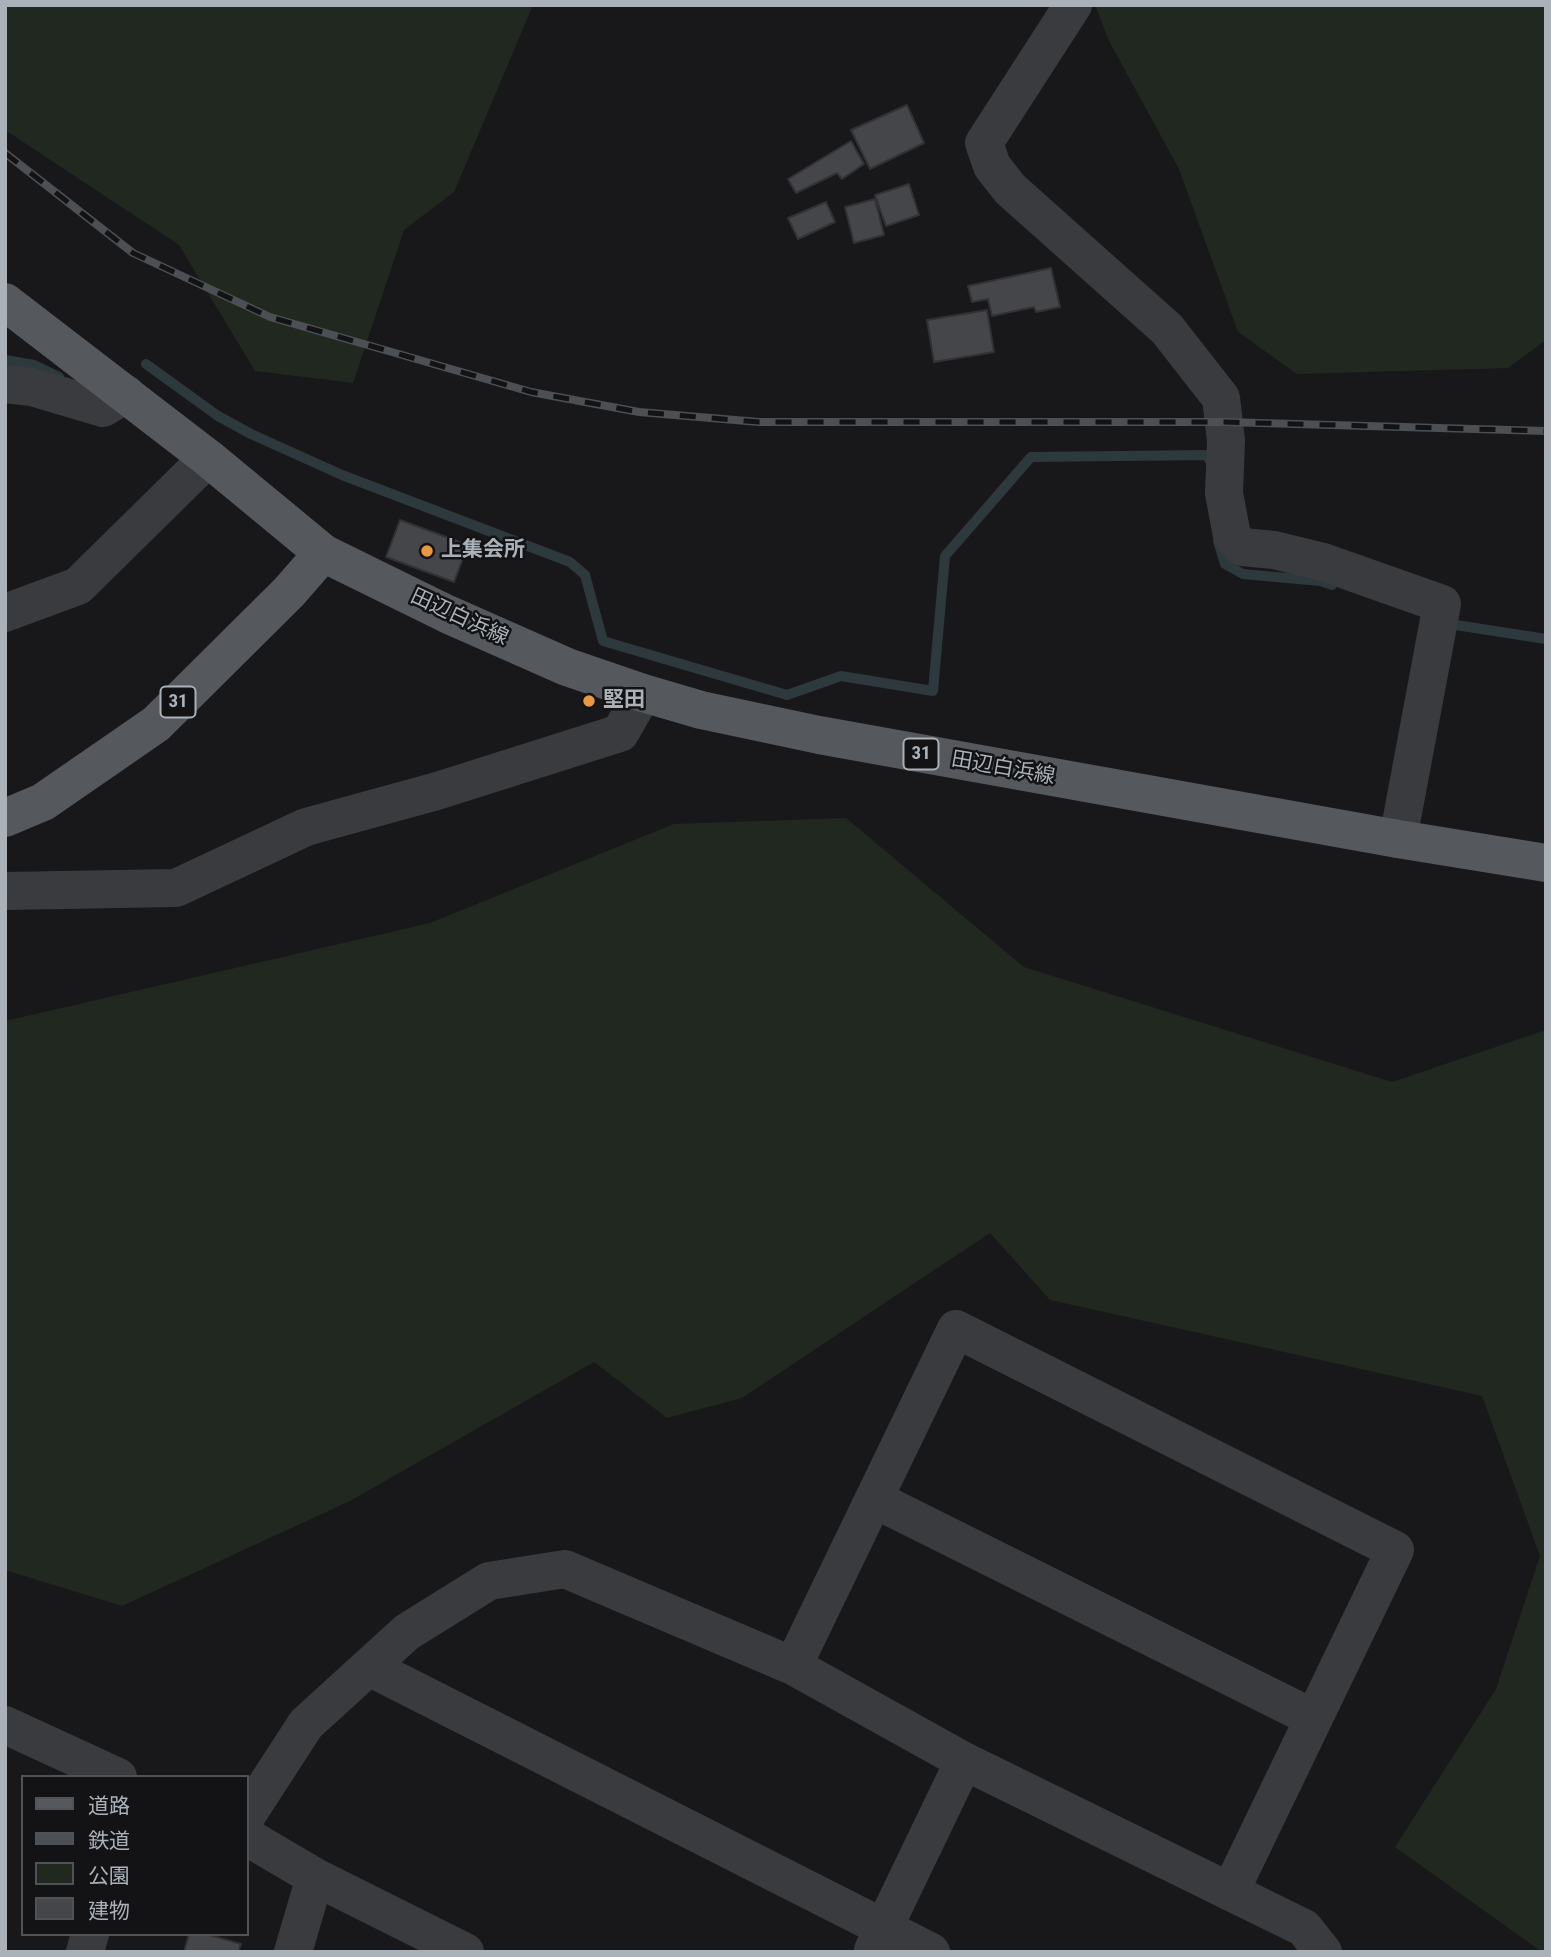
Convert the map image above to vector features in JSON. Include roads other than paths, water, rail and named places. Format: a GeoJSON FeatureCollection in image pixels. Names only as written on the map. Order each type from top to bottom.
{"type":"FeatureCollection","features":[{"type":"Feature","properties":{"kind":"main road","name":"田辺白浜線"},"geometry":{"type":"LineString","coordinates":[[5,302],[208,458],[323,553],[447,614],[567,667],[701,710],[819,735],[1546,863]]}},
{"type":"Feature","properties":{"kind":"main road","name":"31"},"geometry":{"type":"LineString","coordinates":[[5,818],[43,802],[156,724],[289,592],[323,553]]}},
{"type":"Feature","properties":{"kind":"street"},"geometry":{"type":"LineString","coordinates":[[1073,5],[984,143],[992,166],[1010,189],[1044,222],[1167,329],[1221,398],[1226,441],[1224,493],[1232,536],[1242,547],[1274,550],[1323,562],[1441,604],[1398,839]]}},
{"type":"Feature","properties":{"kind":"street"},"geometry":{"type":"LineString","coordinates":[[5,384],[32,387],[103,408],[126,394]]}},
{"type":"Feature","properties":{"kind":"street"},"geometry":{"type":"LineString","coordinates":[[5,613],[79,586],[208,458]]}},
{"type":"Feature","properties":{"kind":"street"},"geometry":{"type":"LineString","coordinates":[[5,891],[176,888],[306,827],[436,791],[620,733],[643,693]]}},
{"type":"Feature","properties":{"kind":"street"},"geometry":{"type":"LineString","coordinates":[[793,1666],[956,1329],[1395,1550],[1230,1892]]}},
{"type":"Feature","properties":{"kind":"street"},"geometry":{"type":"LineString","coordinates":[[874,1499],[1313,1718]]}},
{"type":"Feature","properties":{"kind":"street"},"geometry":{"type":"LineString","coordinates":[[248,1813],[306,1724],[407,1632],[489,1581],[565,1569],[793,1666],[964,1761],[1304,1928],[1323,1952]]}},
{"type":"Feature","properties":{"kind":"street"},"geometry":{"type":"LineString","coordinates":[[369,1667],[878,1940],[931,1952]]}},
{"type":"Feature","properties":{"kind":"street"},"geometry":{"type":"LineString","coordinates":[[5,1725],[114,1775]]}},
{"type":"Feature","properties":{"kind":"street"},"geometry":{"type":"LineString","coordinates":[[878,1940],[964,1761]]}},
{"type":"Feature","properties":{"kind":"street"},"geometry":{"type":"LineString","coordinates":[[248,1838],[315,1877],[465,1952]]}},
{"type":"Feature","properties":{"kind":"street"},"geometry":{"type":"LineString","coordinates":[[293,1952],[315,1877]]}},
{"type":"Feature","properties":{"kind":"waterway"},"geometry":{"type":"LineString","coordinates":[[5,360],[34,365],[59,377]]}},
{"type":"Feature","properties":{"kind":"waterway"},"geometry":{"type":"LineString","coordinates":[[146,364],[218,416],[251,434],[342,475],[570,562],[585,575],[603,641],[787,695],[841,676],[933,691],[945,556],[1031,457],[1207,455],[1213,466]]}},
{"type":"Feature","properties":{"kind":"waterway"},"geometry":{"type":"LineString","coordinates":[[1218,541],[1225,564],[1243,574],[1320,581],[1332,585]]}},
{"type":"Feature","properties":{"kind":"waterway"},"geometry":{"type":"LineString","coordinates":[[1443,623],[1546,639]]}},
{"type":"Feature","properties":{"kind":"railway"},"geometry":{"type":"LineString","coordinates":[[5,153],[133,253],[270,317],[531,392],[639,412],[759,422],[1224,422],[1546,431]]}},
{"type":"Feature","properties":{"kind":"place","name":"上集会所"},"geometry":{"type":"Point","coordinates":[427,551]}},
{"type":"Feature","properties":{"kind":"place","name":"堅田"},"geometry":{"type":"Point","coordinates":[589,701]}}]}
